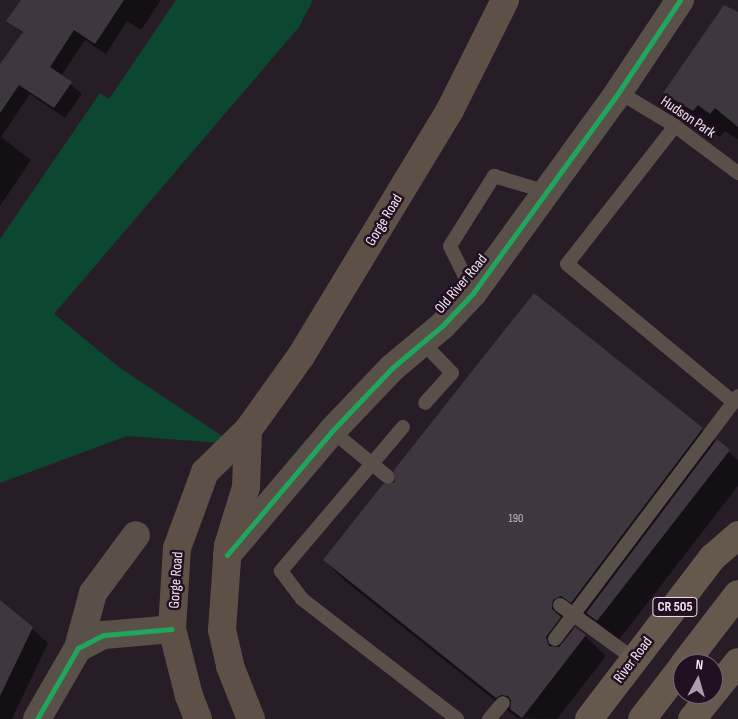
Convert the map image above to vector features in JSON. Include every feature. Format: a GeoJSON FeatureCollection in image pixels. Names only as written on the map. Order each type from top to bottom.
{"type":"FeatureCollection","features":[{"type":"Feature","properties":{"kind":"main road","name":"Gorge Road"},"geometry":{"type":"LineString","coordinates":[[198,719],[189,696],[172,630],[177,548],[205,472],[248,430],[300,356],[450,110],[504,0]]}},
{"type":"Feature","properties":{"kind":"main road"},"geometry":{"type":"LineString","coordinates":[[248,430],[246,487],[227,555],[222,630],[230,666],[251,719]]}},
{"type":"Feature","properties":{"kind":"main road","name":"River Road"},"geometry":{"type":"LineString","coordinates":[[589,719],[712,558],[738,535]]}},
{"type":"Feature","properties":{"kind":"main road"},"geometry":{"type":"LineString","coordinates":[[692,654],[738,594]]}},
{"type":"Feature","properties":{"kind":"main road"},"geometry":{"type":"LineString","coordinates":[[692,719],[738,662]]}},
{"type":"Feature","properties":{"kind":"main road"},"geometry":{"type":"LineString","coordinates":[[642,719],[673,679]]}},
{"type":"Feature","properties":{"kind":"street","name":"Old River Road"},"geometry":{"type":"LineString","coordinates":[[227,555],[332,430],[392,368],[473,294],[616,95],[680,0]]}},
{"type":"Feature","properties":{"kind":"street"},"geometry":{"type":"LineString","coordinates":[[37,719],[78,648],[93,593],[136,535]]}},
{"type":"Feature","properties":{"kind":"street"},"geometry":{"type":"LineString","coordinates":[[78,648],[104,635],[172,630]]}},
{"type":"Feature","properties":{"kind":"lane","name":"Hudson Park"},"geometry":{"type":"LineString","coordinates":[[616,95],[675,126],[738,173]]}},
{"type":"Feature","properties":{"kind":"lane"},"geometry":{"type":"LineString","coordinates":[[555,639],[735,399],[567,264],[675,126]]}},
{"type":"Feature","properties":{"kind":"lane"},"geometry":{"type":"LineString","coordinates":[[473,294],[450,246],[494,176],[546,192]]}},
{"type":"Feature","properties":{"kind":"lane"},"geometry":{"type":"LineString","coordinates":[[422,342],[452,373],[425,404]]}},
{"type":"Feature","properties":{"kind":"lane"},"geometry":{"type":"LineString","coordinates":[[403,427],[370,463],[281,571],[302,599],[457,719]]}},
{"type":"Feature","properties":{"kind":"lane"},"geometry":{"type":"LineString","coordinates":[[332,430],[388,478]]}},
{"type":"Feature","properties":{"kind":"lane"},"geometry":{"type":"LineString","coordinates":[[560,605],[634,659]]}},
{"type":"Feature","properties":{"kind":"lane"},"geometry":{"type":"LineString","coordinates":[[489,719],[503,703]]}},
{"type":"Feature","properties":{"kind":"green space"},"geometry":{"type":"Polygon","coordinates":[[[176,0],[313,0],[299,27],[54,314],[120,368],[234,444],[127,436],[0,483],[0,239],[100,93],[109,99],[176,0]]]}},
{"type":"Feature","properties":{"kind":"building"},"geometry":{"type":"Polygon","coordinates":[[[21,0],[124,0],[95,44],[74,30],[50,67],[72,82],[54,108],[19,85],[0,113],[0,64],[23,32],[6,21],[21,0]]]}},
{"type":"Feature","properties":{"kind":"building"},"geometry":{"type":"Polygon","coordinates":[[[724,5],[738,12],[738,127],[715,108],[710,114],[698,105],[693,111],[663,93],[724,5]]]}},
{"type":"Feature","properties":{"kind":"building"},"geometry":{"type":"Polygon","coordinates":[[[534,293],[703,428],[571,603],[561,596],[553,600],[552,609],[561,617],[546,637],[549,646],[559,647],[575,627],[586,635],[522,718],[510,709],[511,701],[508,696],[501,695],[496,698],[323,560],[383,484],[395,482],[394,470],[534,293]]]}},
{"type":"Feature","properties":{"kind":"building"},"geometry":{"type":"Polygon","coordinates":[[[717,439],[730,450],[597,621],[586,613],[717,439]]]}},
{"type":"Feature","properties":{"kind":"building"},"geometry":{"type":"Polygon","coordinates":[[[0,600],[33,627],[0,696],[0,600]]]}},
{"type":"Feature","properties":{"kind":"cycle path"},"geometry":{"type":"LineString","coordinates":[[227,555],[332,431],[392,368],[443,325],[473,293],[614,99],[680,0]]}},
{"type":"Feature","properties":{"kind":"cycle path"},"geometry":{"type":"LineString","coordinates":[[37,719],[78,648],[104,635],[172,629]]}}]}
